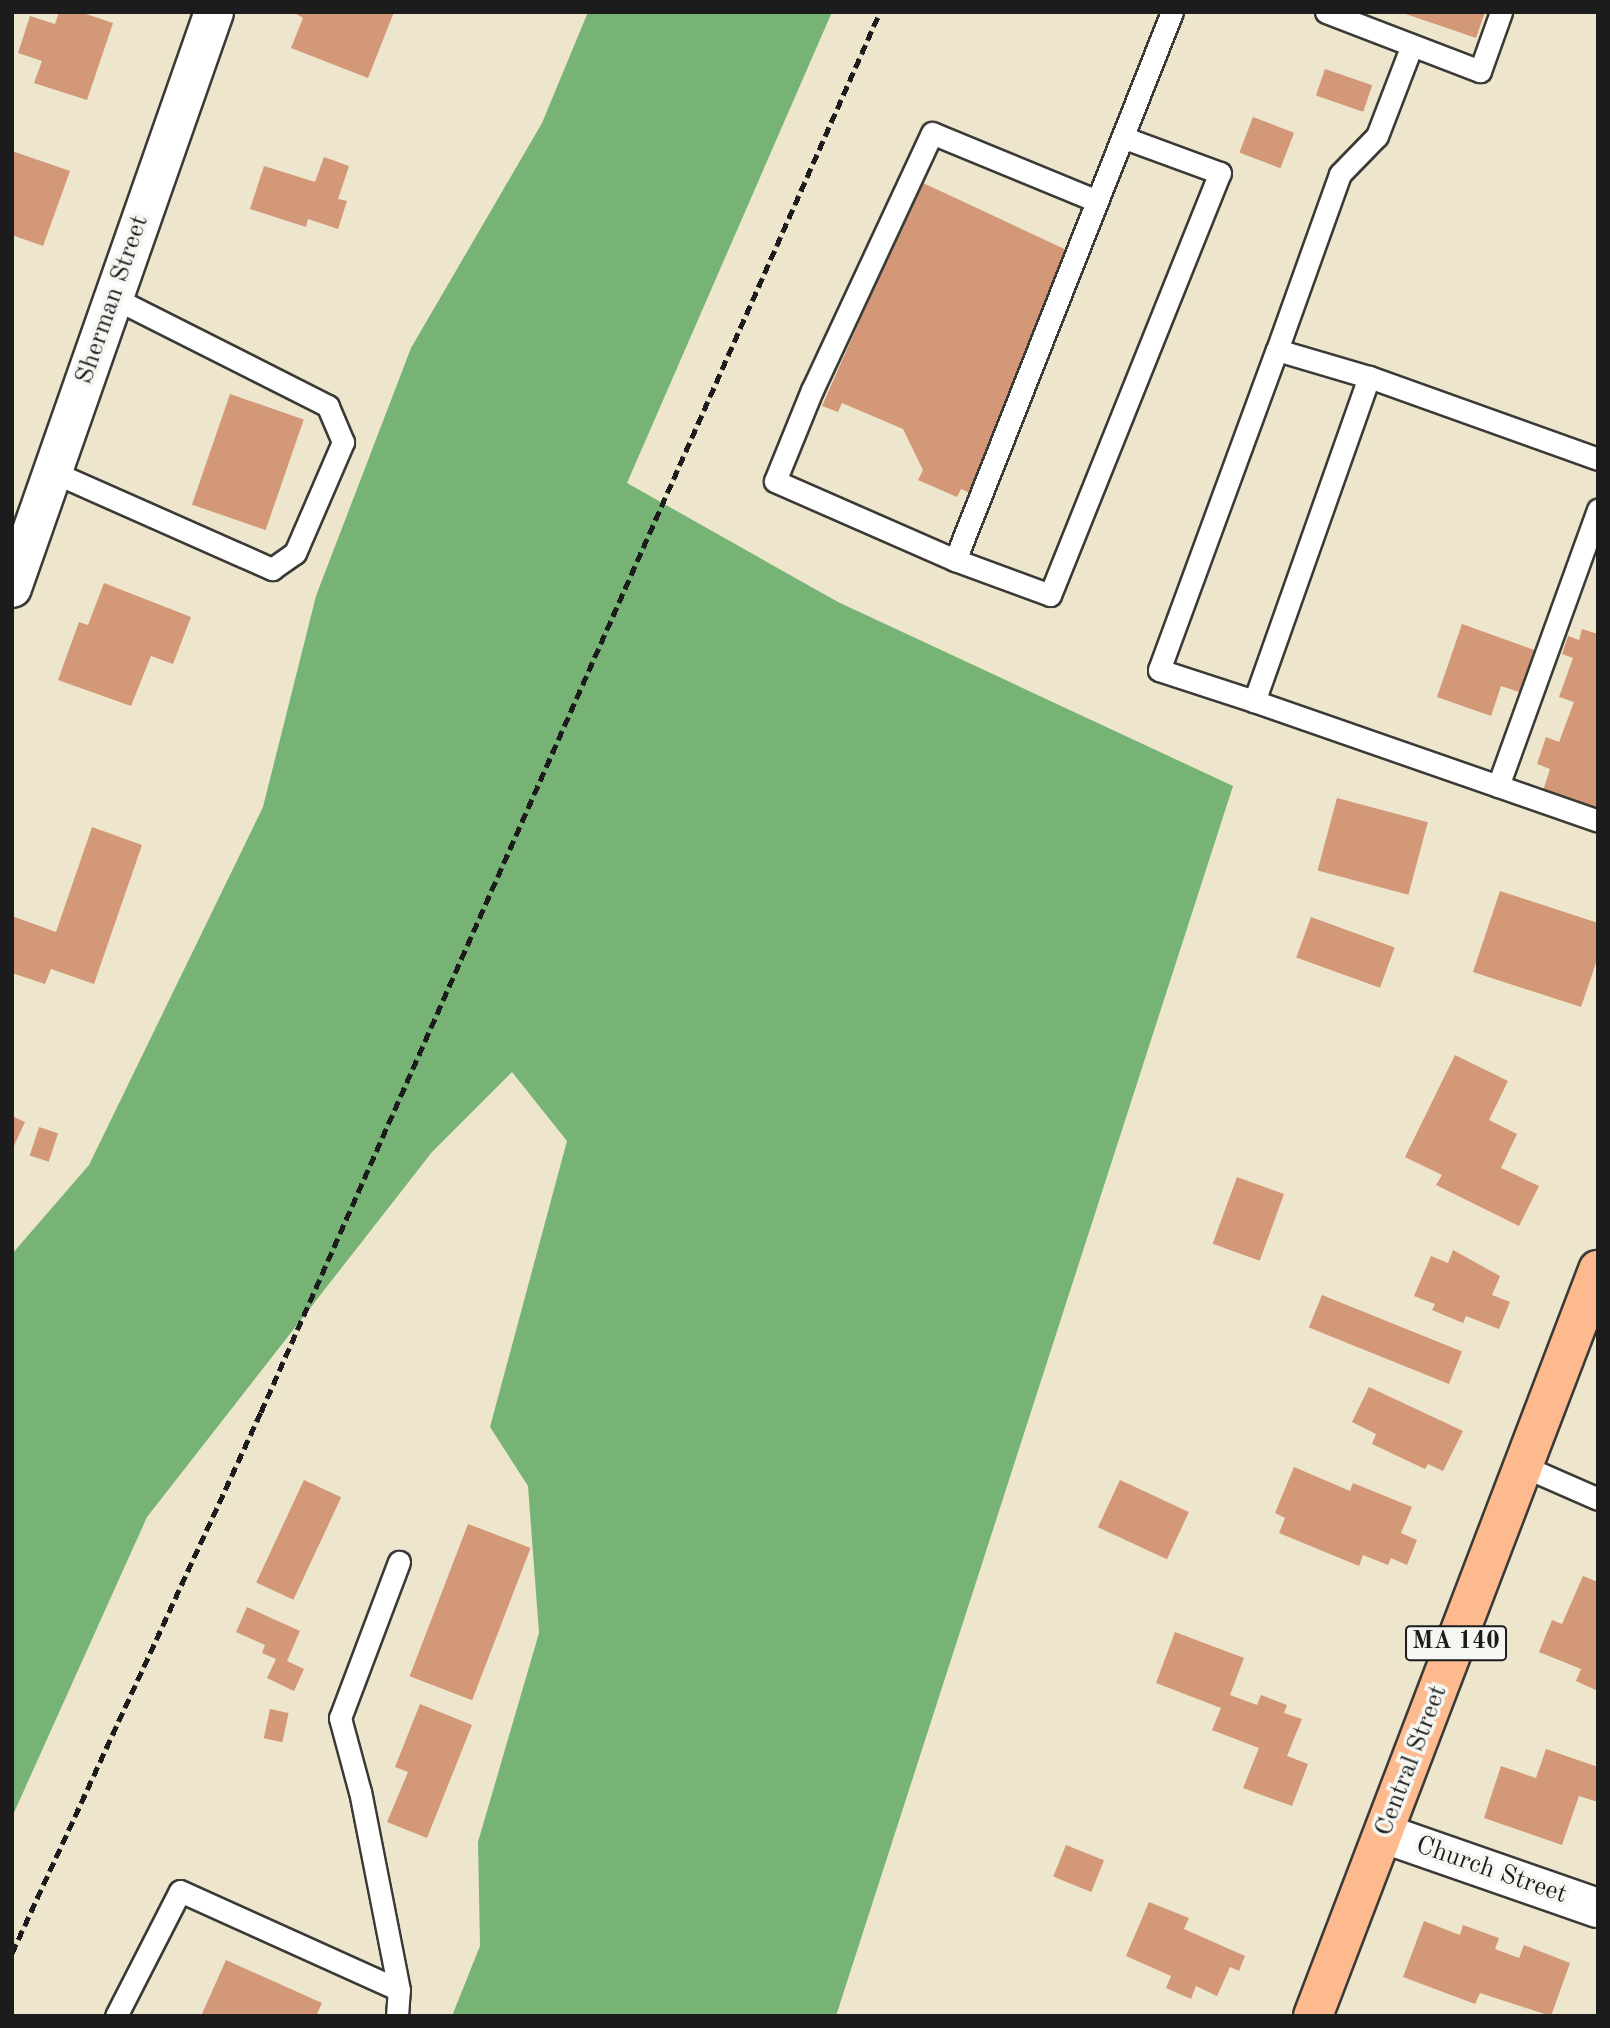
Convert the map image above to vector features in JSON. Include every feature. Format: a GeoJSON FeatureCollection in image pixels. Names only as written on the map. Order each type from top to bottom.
{"type":"FeatureCollection","features":[{"type":"Feature","properties":{"kind":"main road","name":"Central Street"},"geometry":{"type":"LineString","coordinates":[[1313,2016],[1598,1270]]}},
{"type":"Feature","properties":{"kind":"street","name":"Sherman Street"},"geometry":{"type":"LineString","coordinates":[[12,589],[214,12]]}},
{"type":"Feature","properties":{"kind":"street","name":"Church Street"},"geometry":{"type":"LineString","coordinates":[[1385,1833],[1598,1908]]}},
{"type":"Feature","properties":{"kind":"lane"},"geometry":{"type":"LineString","coordinates":[[955,560],[1171,12]]}},
{"type":"Feature","properties":{"kind":"lane"},"geometry":{"type":"LineString","coordinates":[[1326,12],[1480,71],[1501,12]]}},
{"type":"Feature","properties":{"kind":"lane"},"geometry":{"type":"LineString","coordinates":[[1412,45],[1377,136],[1340,174],[1159,670],[1598,821]]}},
{"type":"Feature","properties":{"kind":"lane"},"geometry":{"type":"LineString","coordinates":[[1097,201],[932,133],[812,390],[775,481],[955,560],[1050,595],[1220,173],[1122,137]]}},
{"type":"Feature","properties":{"kind":"lane"},"geometry":{"type":"LineString","coordinates":[[53,472],[272,569],[295,553],[342,442],[328,406],[114,298]]}},
{"type":"Feature","properties":{"kind":"lane"},"geometry":{"type":"LineString","coordinates":[[1277,349],[1369,377],[1598,459]]}},
{"type":"Feature","properties":{"kind":"lane"},"geometry":{"type":"LineString","coordinates":[[1254,701],[1369,377]]}},
{"type":"Feature","properties":{"kind":"lane"},"geometry":{"type":"LineString","coordinates":[[1498,786],[1598,510]]}},
{"type":"Feature","properties":{"kind":"lane"},"geometry":{"type":"LineString","coordinates":[[1523,1466],[1598,1499]]}},
{"type":"Feature","properties":{"kind":"lane"},"geometry":{"type":"LineString","coordinates":[[397,2016],[400,1990],[360,1792],[340,1718],[399,1562]]}},
{"type":"Feature","properties":{"kind":"lane"},"geometry":{"type":"LineString","coordinates":[[116,2016],[180,1891],[400,1990]]}},
{"type":"Feature","properties":{"kind":"green space"},"geometry":{"type":"Polygon","coordinates":[[[588,12],[832,12],[627,483],[838,602],[1233,786],[836,2016],[452,2016],[480,1946],[478,1842],[539,1633],[528,1486],[490,1427],[567,1141],[512,1072],[432,1152],[147,1517],[12,1817],[12,1254],[89,1165],[263,807],[316,596],[411,348],[542,123],[588,12]]]}},
{"type":"Feature","properties":{"kind":"building"},"geometry":{"type":"Polygon","coordinates":[[[59,12],[80,12],[113,23],[87,100],[34,83],[42,61],[18,53],[30,16],[55,24],[59,12]]]}},
{"type":"Feature","properties":{"kind":"building"},"geometry":{"type":"Polygon","coordinates":[[[293,12],[394,12],[368,78],[291,48],[303,18],[293,12]]]}},
{"type":"Feature","properties":{"kind":"building"},"geometry":{"type":"Polygon","coordinates":[[[1400,12],[1485,12],[1476,38],[1400,12]]]}},
{"type":"Feature","properties":{"kind":"building"},"geometry":{"type":"Polygon","coordinates":[[[1325,69],[1372,85],[1363,112],[1316,95],[1325,69]]]}},
{"type":"Feature","properties":{"kind":"building"},"geometry":{"type":"Polygon","coordinates":[[[1253,117],[1294,133],[1280,168],[1239,152],[1253,117]]]}},
{"type":"Feature","properties":{"kind":"building"},"geometry":{"type":"Polygon","coordinates":[[[12,151],[70,171],[43,246],[12,235],[12,151]]]}},
{"type":"Feature","properties":{"kind":"building"},"geometry":{"type":"Polygon","coordinates":[[[324,157],[349,166],[338,199],[347,201],[338,229],[308,219],[306,227],[250,209],[264,166],[315,182],[324,157]]]}},
{"type":"Feature","properties":{"kind":"building"},"geometry":{"type":"Polygon","coordinates":[[[921,182],[1073,253],[970,493],[961,489],[957,497],[918,480],[923,470],[903,429],[842,403],[838,412],[822,406],[921,182]]]}},
{"type":"Feature","properties":{"kind":"building"},"geometry":{"type":"Polygon","coordinates":[[[230,394],[304,419],[266,530],[192,505],[230,394]]]}},
{"type":"Feature","properties":{"kind":"building"},"geometry":{"type":"Polygon","coordinates":[[[104,583],[191,617],[173,664],[151,656],[131,706],[58,680],[79,622],[88,625],[104,583]]]}},
{"type":"Feature","properties":{"kind":"building"},"geometry":{"type":"Polygon","coordinates":[[[1462,624],[1537,651],[1522,693],[1501,686],[1491,716],[1437,697],[1462,624]]]}},
{"type":"Feature","properties":{"kind":"building"},"geometry":{"type":"Polygon","coordinates":[[[1582,629],[1598,634],[1598,810],[1543,791],[1550,769],[1537,764],[1546,737],[1559,742],[1574,702],[1559,697],[1573,658],[1562,654],[1568,636],[1579,640],[1582,629]]]}},
{"type":"Feature","properties":{"kind":"building"},"geometry":{"type":"Polygon","coordinates":[[[1337,798],[1428,822],[1408,895],[1318,870],[1337,798]]]}},
{"type":"Feature","properties":{"kind":"building"},"geometry":{"type":"Polygon","coordinates":[[[92,827],[142,845],[94,984],[51,969],[45,984],[12,973],[12,916],[56,932],[92,827]]]}},
{"type":"Feature","properties":{"kind":"building"},"geometry":{"type":"Polygon","coordinates":[[[1500,891],[1598,923],[1598,957],[1581,1007],[1473,972],[1500,891]]]}},
{"type":"Feature","properties":{"kind":"building"},"geometry":{"type":"Polygon","coordinates":[[[1311,917],[1395,947],[1380,988],[1296,957],[1311,917]]]}},
{"type":"Feature","properties":{"kind":"building"},"geometry":{"type":"Polygon","coordinates":[[[1455,1055],[1508,1081],[1489,1120],[1517,1134],[1501,1168],[1539,1186],[1519,1226],[1436,1185],[1442,1175],[1405,1157],[1455,1055]]]}},
{"type":"Feature","properties":{"kind":"building"},"geometry":{"type":"Polygon","coordinates":[[[12,1116],[25,1122],[12,1150],[12,1116]]]}},
{"type":"Feature","properties":{"kind":"building"},"geometry":{"type":"Polygon","coordinates":[[[39,1127],[58,1133],[49,1162],[30,1156],[39,1127]]]}},
{"type":"Feature","properties":{"kind":"building"},"geometry":{"type":"Polygon","coordinates":[[[1237,1177],[1284,1194],[1260,1261],[1213,1244],[1237,1177]]]}},
{"type":"Feature","properties":{"kind":"building"},"geometry":{"type":"Polygon","coordinates":[[[1453,1250],[1500,1276],[1492,1295],[1510,1302],[1499,1329],[1466,1316],[1463,1323],[1432,1310],[1435,1304],[1414,1296],[1431,1256],[1448,1263],[1453,1250]]]}},
{"type":"Feature","properties":{"kind":"building"},"geometry":{"type":"Polygon","coordinates":[[[1322,1295],[1462,1352],[1449,1384],[1309,1327],[1322,1295]]]}},
{"type":"Feature","properties":{"kind":"building"},"geometry":{"type":"Polygon","coordinates":[[[1369,1387],[1463,1431],[1443,1471],[1428,1464],[1425,1469],[1372,1444],[1376,1434],[1352,1422],[1369,1387]]]}},
{"type":"Feature","properties":{"kind":"building"},"geometry":{"type":"Polygon","coordinates":[[[1294,1467],[1350,1491],[1353,1483],[1412,1507],[1401,1533],[1417,1540],[1407,1565],[1391,1558],[1388,1565],[1363,1555],[1359,1566],[1279,1533],[1285,1518],[1275,1513],[1294,1467]]]}},
{"type":"Feature","properties":{"kind":"building"},"geometry":{"type":"Polygon","coordinates":[[[304,1480],[341,1497],[293,1600],[256,1582],[304,1480]]]}},
{"type":"Feature","properties":{"kind":"building"},"geometry":{"type":"Polygon","coordinates":[[[1120,1480],[1189,1512],[1167,1559],[1098,1527],[1120,1480]]]}},
{"type":"Feature","properties":{"kind":"building"},"geometry":{"type":"Polygon","coordinates":[[[468,1524],[531,1548],[472,1700],[410,1676],[468,1524]]]}},
{"type":"Feature","properties":{"kind":"building"},"geometry":{"type":"Polygon","coordinates":[[[1583,1576],[1598,1582],[1598,1691],[1576,1681],[1581,1669],[1539,1652],[1552,1620],[1562,1624],[1583,1576]]]}},
{"type":"Feature","properties":{"kind":"building"},"geometry":{"type":"Polygon","coordinates":[[[247,1607],[300,1631],[287,1661],[304,1669],[294,1691],[267,1678],[276,1659],[262,1653],[265,1645],[236,1632],[247,1607]]]}},
{"type":"Feature","properties":{"kind":"building"},"geometry":{"type":"Polygon","coordinates":[[[1175,1632],[1244,1658],[1230,1695],[1257,1705],[1261,1695],[1287,1705],[1284,1713],[1302,1719],[1287,1756],[1308,1764],[1292,1806],[1243,1788],[1259,1748],[1212,1730],[1221,1708],[1156,1683],[1175,1632]]]}},
{"type":"Feature","properties":{"kind":"building"},"geometry":{"type":"Polygon","coordinates":[[[420,1704],[472,1725],[427,1838],[387,1822],[408,1772],[395,1767],[420,1704]]]}},
{"type":"Feature","properties":{"kind":"building"},"geometry":{"type":"Polygon","coordinates":[[[270,1709],[289,1713],[282,1742],[264,1738],[270,1709]]]}},
{"type":"Feature","properties":{"kind":"building"},"geometry":{"type":"Polygon","coordinates":[[[1546,1749],[1598,1767],[1598,1802],[1579,1796],[1562,1845],[1484,1818],[1501,1766],[1536,1778],[1546,1749]]]}},
{"type":"Feature","properties":{"kind":"building"},"geometry":{"type":"Polygon","coordinates":[[[1066,1845],[1104,1860],[1091,1892],[1053,1877],[1066,1845]]]}},
{"type":"Feature","properties":{"kind":"building"},"geometry":{"type":"Polygon","coordinates":[[[1149,1902],[1189,1918],[1184,1929],[1245,1956],[1239,1971],[1230,1967],[1217,1996],[1196,1986],[1191,1999],[1166,1988],[1171,1976],[1126,1956],[1149,1902]]]}},
{"type":"Feature","properties":{"kind":"building"},"geometry":{"type":"Polygon","coordinates":[[[1424,1921],[1460,1935],[1463,1925],[1499,1938],[1495,1949],[1519,1958],[1524,1945],[1570,1963],[1551,2016],[1480,1993],[1475,2004],[1403,1977],[1424,1921]]]}},
{"type":"Feature","properties":{"kind":"building"},"geometry":{"type":"Polygon","coordinates":[[[226,1960],[322,2003],[316,2016],[201,2016],[226,1960]]]}},
{"type":"Feature","properties":{"kind":"railway"},"geometry":{"type":"LineString","coordinates":[[12,1953],[261,1412],[880,12]]}}]}
